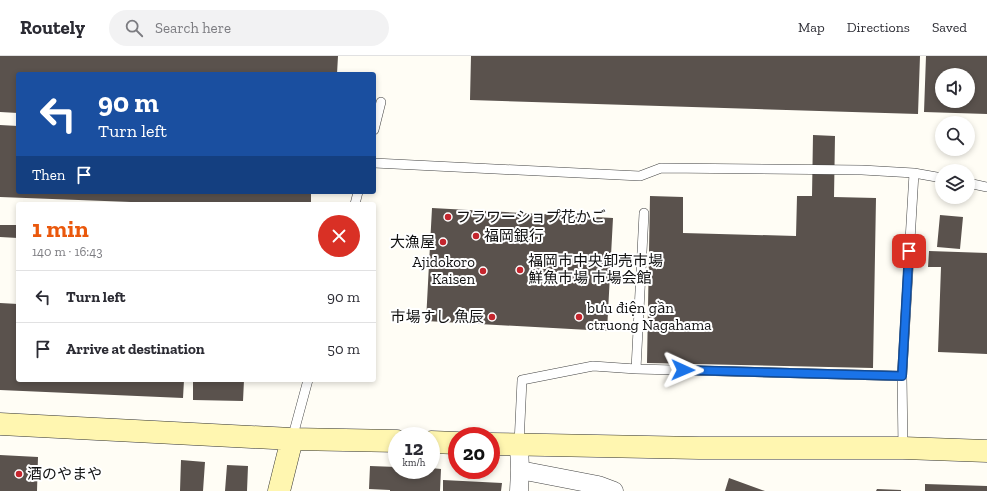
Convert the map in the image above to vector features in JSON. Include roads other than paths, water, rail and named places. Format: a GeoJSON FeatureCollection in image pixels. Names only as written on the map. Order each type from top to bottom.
{"type":"FeatureCollection","features":[{"type":"Feature","properties":{"kind":"street"},"geometry":{"type":"LineString","coordinates":[[0,424],[292,438],[388,441]]}},
{"type":"Feature","properties":{"kind":"street"},"geometry":{"type":"LineString","coordinates":[[279,491],[292,438]]}},
{"type":"Feature","properties":{"kind":"street"},"geometry":{"type":"LineString","coordinates":[[500,444],[699,448],[903,448],[987,451]]}},
{"type":"Feature","properties":{"kind":"street"},"geometry":{"type":"LineString","coordinates":[[519,444],[519,491]]}},
{"type":"Feature","properties":{"kind":"street"},"geometry":{"type":"LineString","coordinates":[[520,470],[598,485],[614,491]]}},
{"type":"Feature","properties":{"kind":"lane"},"geometry":{"type":"LineString","coordinates":[[376,122],[381,102]]}},
{"type":"Feature","properties":{"kind":"lane"},"geometry":{"type":"LineString","coordinates":[[376,164],[640,176],[661,168],[862,170],[914,172],[935,176]]}},
{"type":"Feature","properties":{"kind":"lane"},"geometry":{"type":"LineString","coordinates":[[903,448],[902,376],[914,172]]}},
{"type":"Feature","properties":{"kind":"lane"},"geometry":{"type":"LineString","coordinates":[[975,184],[987,187]]}},
{"type":"Feature","properties":{"kind":"lane"},"geometry":{"type":"LineString","coordinates":[[636,369],[644,213]]}},
{"type":"Feature","properties":{"kind":"lane"},"geometry":{"type":"LineString","coordinates":[[519,444],[522,380],[593,366],[636,369],[902,376]]}},
{"type":"Feature","properties":{"kind":"lane"},"geometry":{"type":"LineString","coordinates":[[292,438],[307,382]]}},
{"type":"Feature","properties":{"kind":"place","name":"フラワーショプ花かご"},"geometry":{"type":"Point","coordinates":[448,217]}},
{"type":"Feature","properties":{"kind":"place","name":"福岡銀行"},"geometry":{"type":"Point","coordinates":[476,236]}},
{"type":"Feature","properties":{"kind":"place","name":"大漁屋"},"geometry":{"type":"Point","coordinates":[443,242]}},
{"type":"Feature","properties":{"kind":"place","name":"福岡市中央卸売市場 鮮魚市場 市場会館"},"geometry":{"type":"Point","coordinates":[520,270]}},
{"type":"Feature","properties":{"kind":"place","name":"Ajidokoro Kaisen"},"geometry":{"type":"Point","coordinates":[483,271]}},
{"type":"Feature","properties":{"kind":"place","name":"市場すし 魚辰"},"geometry":{"type":"Point","coordinates":[492,317]}},
{"type":"Feature","properties":{"kind":"place","name":"bưu điện gần ctruong Nagahama"},"geometry":{"type":"Point","coordinates":[579,317]}},
{"type":"Feature","properties":{"kind":"place","name":"酒のやまや"},"geometry":{"type":"Point","coordinates":[19,474]}}]}
